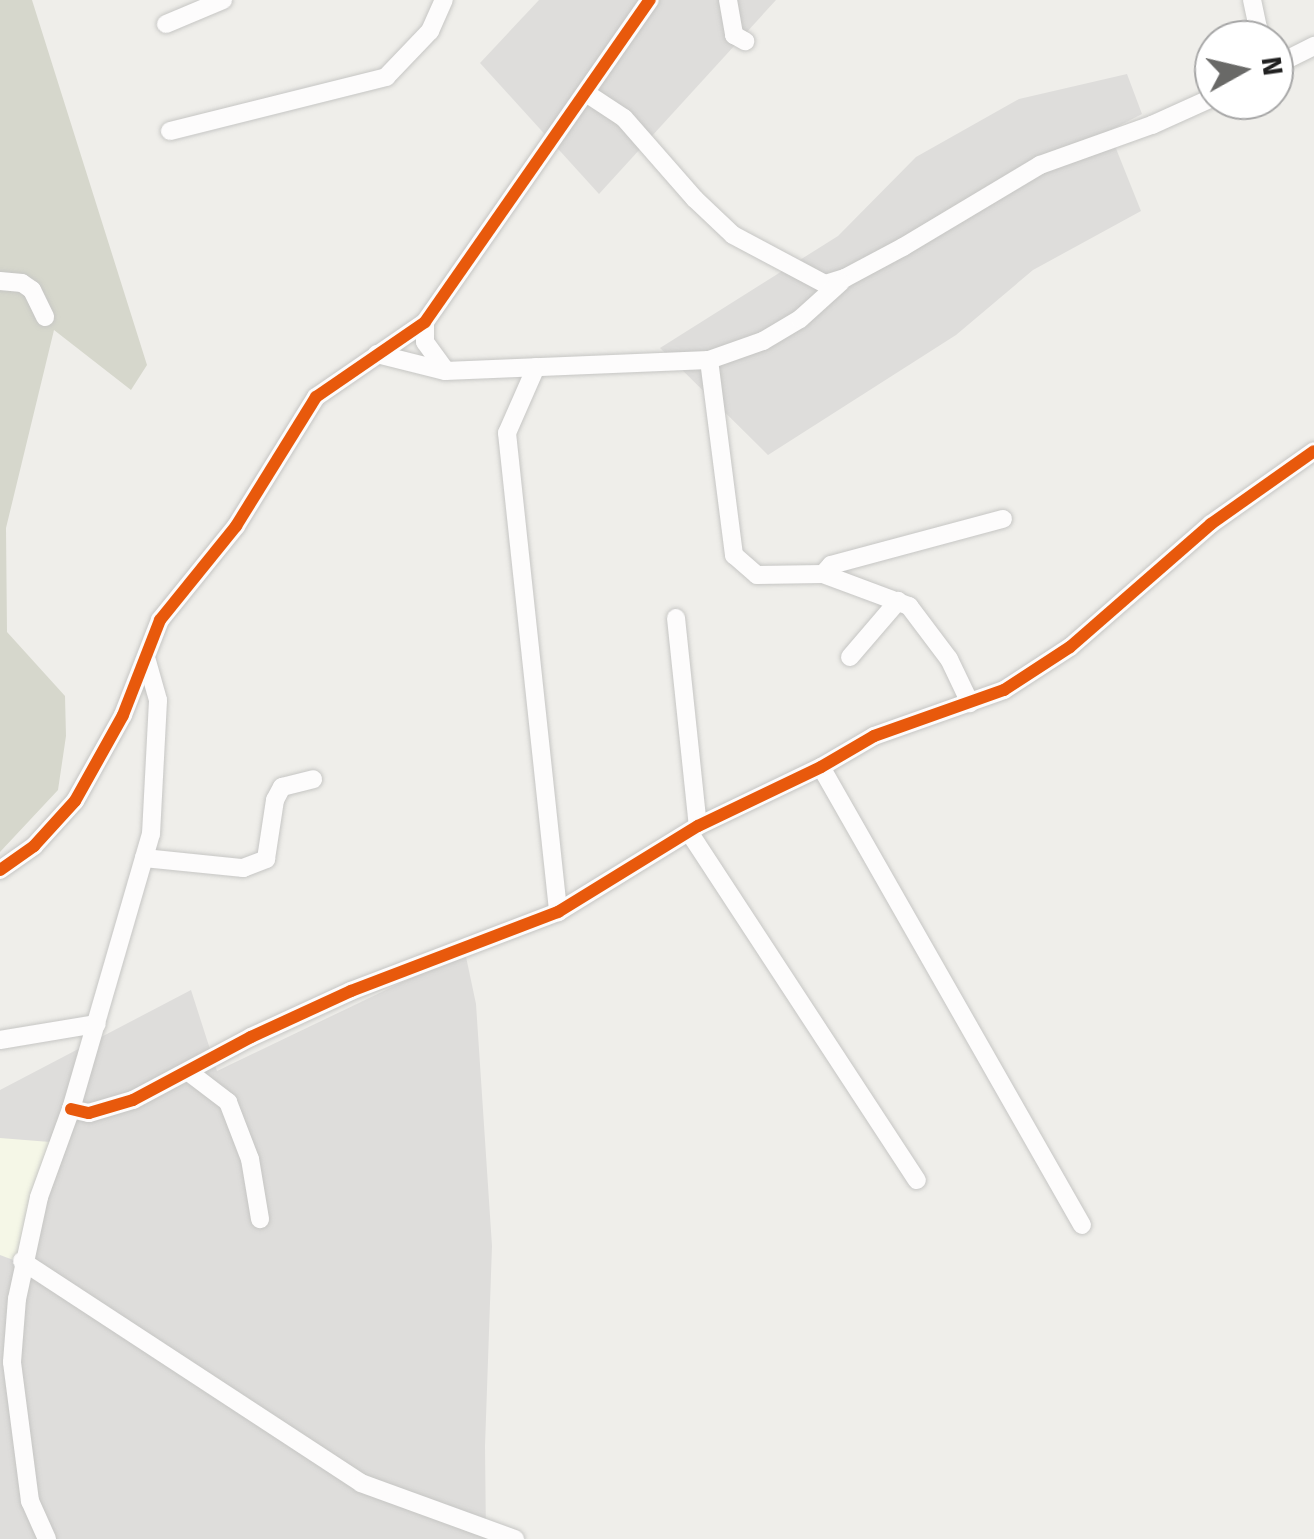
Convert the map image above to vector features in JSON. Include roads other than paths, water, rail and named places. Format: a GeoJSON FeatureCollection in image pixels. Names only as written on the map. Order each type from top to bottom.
{"type":"FeatureCollection","features":[{"type":"Feature","properties":{"kind":"street"},"geometry":{"type":"LineString","coordinates":[[166,24],[223,0]]}},
{"type":"Feature","properties":{"kind":"street"},"geometry":{"type":"LineString","coordinates":[[170,131],[386,77],[430,31],[444,0]]}},
{"type":"Feature","properties":{"kind":"street"},"geometry":{"type":"LineString","coordinates":[[0,870],[34,846],[74,802],[110,743],[133,683],[147,662],[160,620],[236,526],[316,397],[425,322],[650,0]]}},
{"type":"Feature","properties":{"kind":"street"},"geometry":{"type":"LineString","coordinates":[[728,0],[734,35],[746,41]]}},
{"type":"Feature","properties":{"kind":"street"},"geometry":{"type":"LineString","coordinates":[[586,94],[624,118],[695,200],[733,235],[810,280],[825,284],[846,278]]}},
{"type":"Feature","properties":{"kind":"street"},"geometry":{"type":"LineString","coordinates":[[377,354],[445,370],[709,360],[763,341],[800,319],[846,278],[1040,164],[1194,106]]}},
{"type":"Feature","properties":{"kind":"street"},"geometry":{"type":"LineString","coordinates":[[0,281],[22,282],[32,290],[44,317]]}},
{"type":"Feature","properties":{"kind":"street"},"geometry":{"type":"LineString","coordinates":[[425,322],[425,342],[445,370]]}},
{"type":"Feature","properties":{"kind":"street"},"geometry":{"type":"LineString","coordinates":[[709,360],[734,554],[757,575],[824,574],[910,606],[949,659],[970,703]]}},
{"type":"Feature","properties":{"kind":"street"},"geometry":{"type":"LineString","coordinates":[[536,367],[507,433],[558,912]]}},
{"type":"Feature","properties":{"kind":"street"},"geometry":{"type":"LineString","coordinates":[[71,1109],[90,1113],[104,1109],[190,1073],[251,1037],[351,991],[558,912],[694,829],[822,767],[874,736],[1004,690],[1054,659],[1211,524],[1314,452]]}},
{"type":"Feature","properties":{"kind":"street"},"geometry":{"type":"LineString","coordinates":[[824,574],[832,565],[1004,519]]}},
{"type":"Feature","properties":{"kind":"street"},"geometry":{"type":"LineString","coordinates":[[850,657],[898,601]]}},
{"type":"Feature","properties":{"kind":"street"},"geometry":{"type":"LineString","coordinates":[[676,618],[694,829],[917,1180]]}},
{"type":"Feature","properties":{"kind":"street"},"geometry":{"type":"LineString","coordinates":[[48,1539],[30,1501],[12,1362],[22,1261],[38,1196],[71,1109],[151,834],[158,700],[147,662]]}},
{"type":"Feature","properties":{"kind":"street"},"geometry":{"type":"LineString","coordinates":[[822,767],[1082,1225]]}},
{"type":"Feature","properties":{"kind":"street"},"geometry":{"type":"LineString","coordinates":[[144,858],[212,868],[243,868],[266,860],[274,800],[282,787],[313,780]]}},
{"type":"Feature","properties":{"kind":"street"},"geometry":{"type":"LineString","coordinates":[[0,1040],[97,1024]]}},
{"type":"Feature","properties":{"kind":"street"},"geometry":{"type":"LineString","coordinates":[[190,1073],[228,1102],[250,1159],[260,1218]]}},
{"type":"Feature","properties":{"kind":"street"},"geometry":{"type":"LineString","coordinates":[[22,1261],[361,1483],[515,1539]]}}]}
